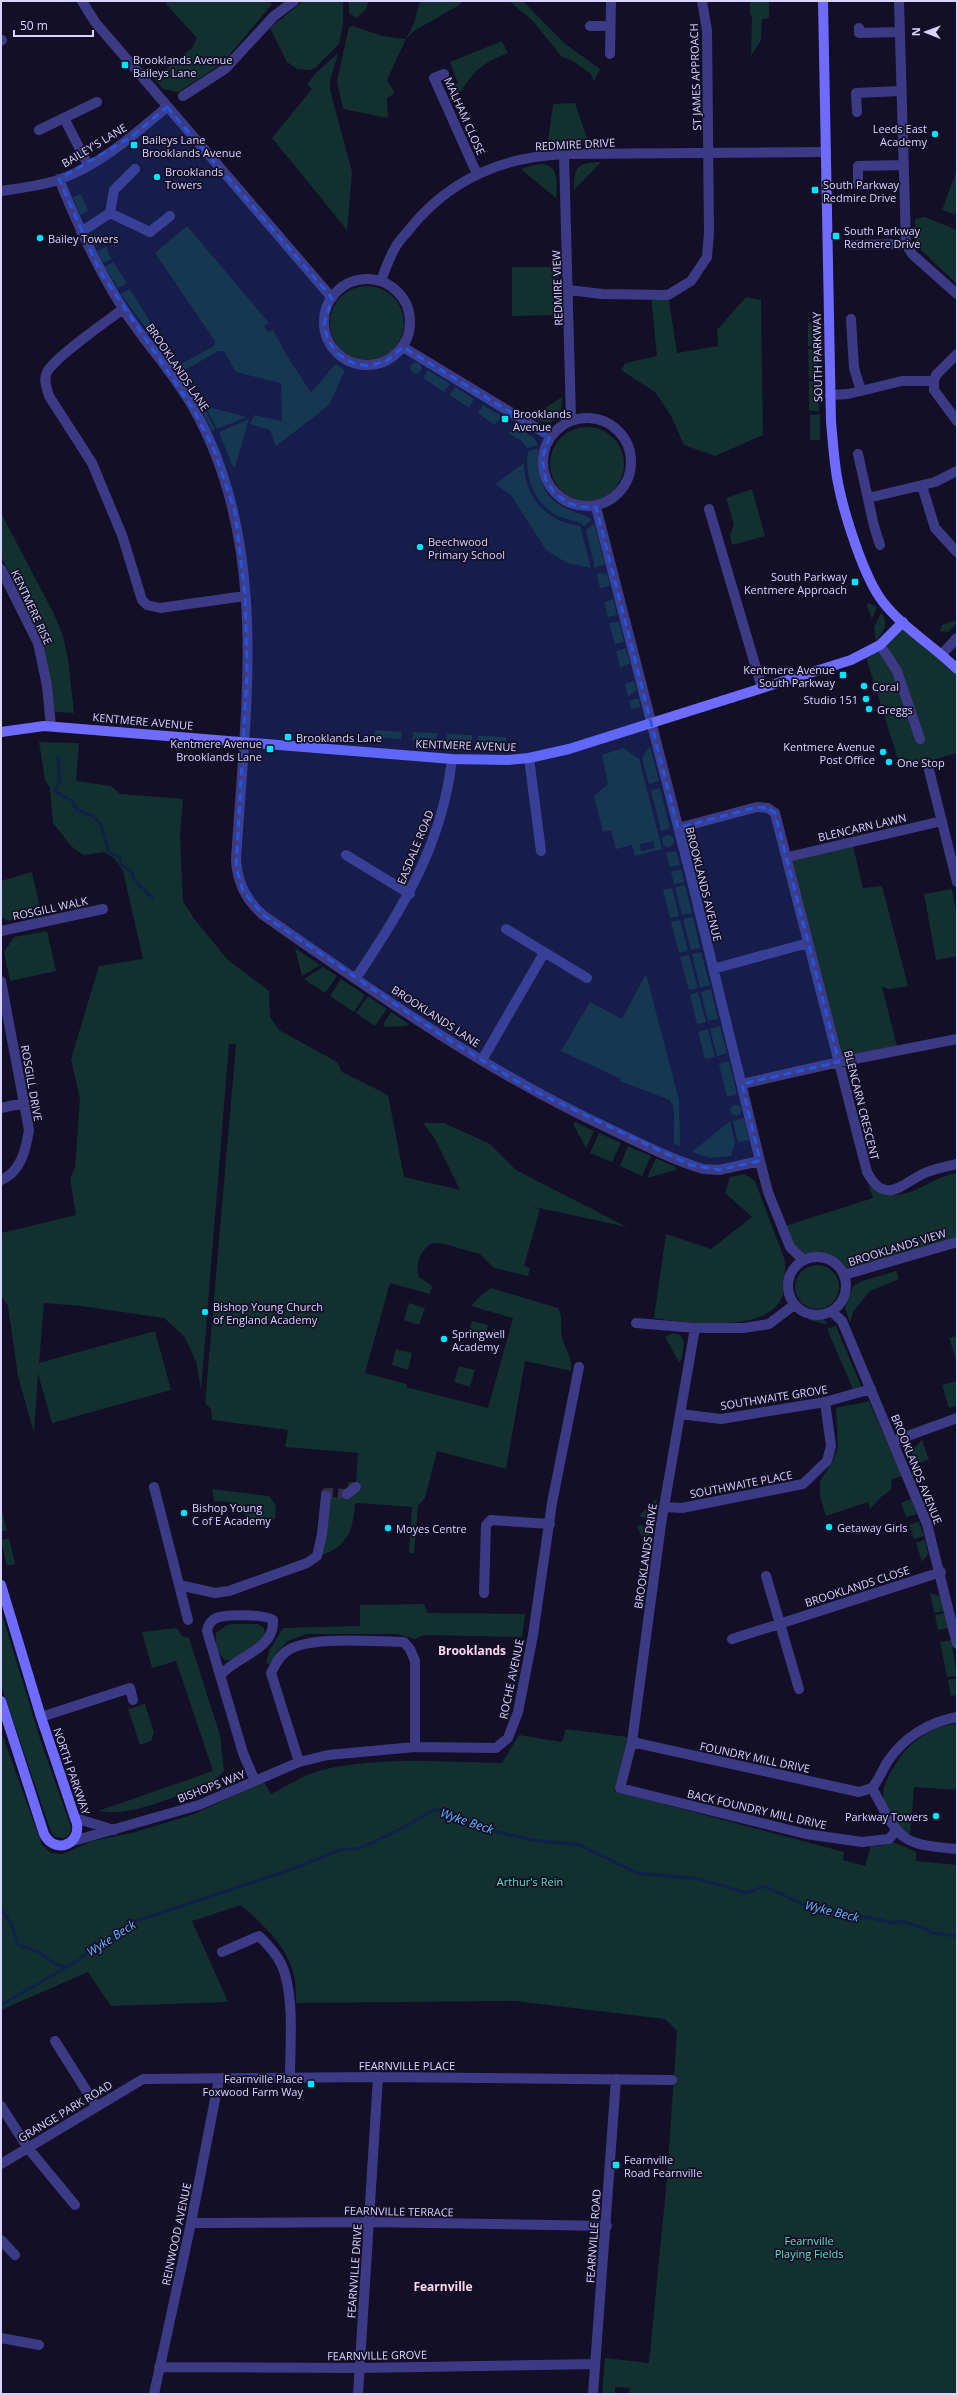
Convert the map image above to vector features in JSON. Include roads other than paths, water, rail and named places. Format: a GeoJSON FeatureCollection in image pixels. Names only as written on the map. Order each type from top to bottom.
{"type":"FeatureCollection","features":[{"type":"Feature","properties":{"kind":"street"},"geometry":{"type":"LineString","coordinates":[[82,1],[95,22],[332,298]]}},
{"type":"Feature","properties":{"kind":"street"},"geometry":{"type":"LineString","coordinates":[[610,54],[611,1]]}},
{"type":"Feature","properties":{"kind":"street","name":"ST JAMES APPROACH"},"geometry":{"type":"LineString","coordinates":[[569,290],[602,294],[667,295],[691,281],[707,258],[709,233],[707,30],[702,1]]}},
{"type":"Feature","properties":{"kind":"street","name":"SOUTH PARKWAY"},"geometry":{"type":"LineString","coordinates":[[823,1],[830,395],[831,422],[838,483],[858,552],[873,588],[883,603],[903,622],[942,654],[957,669]]}},
{"type":"Feature","properties":{"kind":"street"},"geometry":{"type":"LineString","coordinates":[[900,1],[901,91],[906,244],[912,254],[957,294]]}},
{"type":"Feature","properties":{"kind":"street"},"geometry":{"type":"LineString","coordinates":[[184,96],[225,69],[289,2]]}},
{"type":"Feature","properties":{"kind":"street"},"geometry":{"type":"LineString","coordinates":[[590,26],[610,26]]}},
{"type":"Feature","properties":{"kind":"street"},"geometry":{"type":"LineString","coordinates":[[859,28],[859,33],[900,32]]}},
{"type":"Feature","properties":{"kind":"street","name":"MALHAM CLOSE"},"geometry":{"type":"LineString","coordinates":[[444,74],[434,78],[477,174]]}},
{"type":"Feature","properties":{"kind":"street"},"geometry":{"type":"LineString","coordinates":[[857,112],[856,92],[901,91]]}},
{"type":"Feature","properties":{"kind":"street"},"geometry":{"type":"LineString","coordinates":[[39,130],[97,102]]}},
{"type":"Feature","properties":{"kind":"street","name":"BAILEY'S LANE"},"geometry":{"type":"LineString","coordinates":[[1,191],[59,179],[88,165],[131,138],[167,107]]}},
{"type":"Feature","properties":{"kind":"street"},"geometry":{"type":"LineString","coordinates":[[64,118],[88,165]]}},
{"type":"Feature","properties":{"kind":"street","name":"REDMIRE DRIVE"},"geometry":{"type":"LineString","coordinates":[[381,281],[395,247],[420,217],[446,192],[477,174],[513,162],[564,154],[826,152]]}},
{"type":"Feature","properties":{"kind":"street","name":"REDMIRE VIEW"},"geometry":{"type":"LineString","coordinates":[[564,154],[569,290],[571,420]]}},
{"type":"Feature","properties":{"kind":"street"},"geometry":{"type":"LineString","coordinates":[[858,185],[858,166],[903,166]]}},
{"type":"Feature","properties":{"kind":"street"},"geometry":{"type":"LineString","coordinates":[[80,232],[110,213],[114,190],[135,169]]}},
{"type":"Feature","properties":{"kind":"street","name":"BROOKLANDS LANE"},"geometry":{"type":"LineString","coordinates":[[59,179],[80,232],[99,270],[123,309],[193,408],[214,450],[235,512],[242,551],[247,673],[236,860],[238,876],[243,891],[251,904],[262,915],[482,1060],[526,1087],[576,1113],[690,1165],[703,1169],[719,1170],[760,1160]]}},
{"type":"Feature","properties":{"kind":"street"},"geometry":{"type":"LineString","coordinates":[[110,213],[150,232],[170,216]]}},
{"type":"Feature","properties":{"kind":"street"},"geometry":{"type":"LineString","coordinates":[[851,245],[906,244]]}},
{"type":"Feature","properties":{"kind":"street"},"geometry":{"type":"LineString","coordinates":[[367,279],[381,281],[398,292],[407,305],[410,330],[403,347],[393,357],[378,364],[361,365],[345,360],[332,348],[325,332],[324,315],[332,298],[350,282],[367,279]]}},
{"type":"Feature","properties":{"kind":"street"},"geometry":{"type":"LineString","coordinates":[[123,309],[57,361],[46,373],[48,396],[92,464],[122,535],[138,594],[142,600],[147,605],[160,608],[245,596]]}},
{"type":"Feature","properties":{"kind":"street"},"geometry":{"type":"LineString","coordinates":[[851,319],[854,368],[861,391]]}},
{"type":"Feature","properties":{"kind":"street"},"geometry":{"type":"LineString","coordinates":[[403,347],[550,436]]}},
{"type":"Feature","properties":{"kind":"street"},"geometry":{"type":"LineString","coordinates":[[957,354],[936,375],[934,382],[934,390],[957,421]]}},
{"type":"Feature","properties":{"kind":"street"},"geometry":{"type":"LineString","coordinates":[[830,395],[861,391],[902,381],[934,382]]}},
{"type":"Feature","properties":{"kind":"street"},"geometry":{"type":"LineString","coordinates":[[593,418],[609,423],[626,439],[632,459],[630,477],[621,492],[610,502],[596,506],[580,507],[566,502],[554,492],[546,480],[542,459],[550,436],[562,425],[571,420],[593,418]]}},
{"type":"Feature","properties":{"kind":"street"},"geometry":{"type":"LineString","coordinates":[[858,454],[880,545]]}},
{"type":"Feature","properties":{"kind":"street"},"geometry":{"type":"LineString","coordinates":[[868,498],[922,486],[935,482],[957,471]]}},
{"type":"Feature","properties":{"kind":"street"},"geometry":{"type":"LineString","coordinates":[[922,486],[935,528],[957,552]]}},
{"type":"Feature","properties":{"kind":"street","name":"BROOKLANDS AVENUE"},"geometry":{"type":"LineString","coordinates":[[596,506],[678,828],[768,1192],[790,1247],[803,1260]]}},
{"type":"Feature","properties":{"kind":"street"},"geometry":{"type":"LineString","coordinates":[[709,509],[762,688]]}},
{"type":"Feature","properties":{"kind":"street","name":"KENTMERE RISE"},"geometry":{"type":"LineString","coordinates":[[1,569],[38,643],[47,686],[51,726]]}},
{"type":"Feature","properties":{"kind":"street","name":"KENTMERE AVENUE"},"geometry":{"type":"LineString","coordinates":[[1,732],[51,726],[452,758],[507,760],[529,758],[570,749],[851,660],[880,645],[903,622]]}},
{"type":"Feature","properties":{"kind":"street"},"geometry":{"type":"LineString","coordinates":[[942,654],[957,638]]}},
{"type":"Feature","properties":{"kind":"street"},"geometry":{"type":"LineString","coordinates":[[880,645],[897,670],[920,739]]}},
{"type":"Feature","properties":{"kind":"street","name":"EASDALE ROAD"},"geometry":{"type":"LineString","coordinates":[[356,978],[410,894],[440,819],[449,783],[452,758]]}},
{"type":"Feature","properties":{"kind":"street"},"geometry":{"type":"LineString","coordinates":[[529,758],[540,851]]}},
{"type":"Feature","properties":{"kind":"street"},"geometry":{"type":"LineString","coordinates":[[928,770],[957,882]]}},
{"type":"Feature","properties":{"kind":"street","name":"BLENCARN CRESCENT"},"geometry":{"type":"LineString","coordinates":[[678,828],[757,807],[768,808],[775,813],[788,857],[808,943],[867,1172],[873,1183],[882,1189],[903,1187],[929,1171],[957,1164]]}},
{"type":"Feature","properties":{"kind":"street","name":"BLENCARN LAWN"},"geometry":{"type":"LineString","coordinates":[[788,857],[942,821]]}},
{"type":"Feature","properties":{"kind":"street"},"geometry":{"type":"LineString","coordinates":[[346,855],[410,894]]}},
{"type":"Feature","properties":{"kind":"street","name":"ROSGILL WALK"},"geometry":{"type":"LineString","coordinates":[[1,931],[104,909]]}},
{"type":"Feature","properties":{"kind":"street"},"geometry":{"type":"LineString","coordinates":[[506,929],[587,978]]}},
{"type":"Feature","properties":{"kind":"street"},"geometry":{"type":"LineString","coordinates":[[713,968],[808,943]]}},
{"type":"Feature","properties":{"kind":"street"},"geometry":{"type":"LineString","coordinates":[[482,1060],[544,953]]}},
{"type":"Feature","properties":{"kind":"street","name":"ROSGILL DRIVE"},"geometry":{"type":"LineString","coordinates":[[1,981],[29,1130],[26,1149],[18,1166],[1,1180]]}},
{"type":"Feature","properties":{"kind":"street"},"geometry":{"type":"LineString","coordinates":[[742,1084],[839,1062],[957,1039]]}},
{"type":"Feature","properties":{"kind":"street"},"geometry":{"type":"LineString","coordinates":[[1,1108],[24,1103]]}},
{"type":"Feature","properties":{"kind":"street","name":"BROOKLANDS VIEW"},"geometry":{"type":"LineString","coordinates":[[844,1275],[957,1242]]}},
{"type":"Feature","properties":{"kind":"street"},"geometry":{"type":"LineString","coordinates":[[816,1256],[826,1258],[835,1263],[844,1275],[846,1292],[839,1306],[832,1312],[816,1316],[807,1314],[794,1305],[788,1293],[788,1280],[794,1268],[803,1260],[816,1256]]}},
{"type":"Feature","properties":{"kind":"street"},"geometry":{"type":"LineString","coordinates":[[636,1322],[695,1328],[738,1328],[770,1324],[794,1305]]}},
{"type":"Feature","properties":{"kind":"street","name":"BROOKLANDS AVENUE"},"geometry":{"type":"LineString","coordinates":[[832,1312],[842,1321],[894,1441],[927,1524],[941,1572],[957,1644]]}},
{"type":"Feature","properties":{"kind":"street","name":"BROOKLANDS DRIVE"},"geometry":{"type":"LineString","coordinates":[[620,1788],[632,1742],[664,1507],[695,1328]]}},
{"type":"Feature","properties":{"kind":"street","name":"ROCHE AVENUE"},"geometry":{"type":"LineString","coordinates":[[255,1781],[299,1762],[328,1755],[415,1747],[496,1748],[508,1738],[518,1712],[550,1524],[579,1367]]}},
{"type":"Feature","properties":{"kind":"street","name":"SOUTHWAITE GROVE"},"geometry":{"type":"LineString","coordinates":[[680,1414],[721,1419],[825,1402],[871,1389]]}},
{"type":"Feature","properties":{"kind":"street","name":"SOUTHWAITE PLACE"},"geometry":{"type":"LineString","coordinates":[[664,1507],[682,1508],[803,1484],[827,1461],[831,1446],[825,1402]]}},
{"type":"Feature","properties":{"kind":"street"},"geometry":{"type":"LineString","coordinates":[[894,1441],[957,1418]]}},
{"type":"Feature","properties":{"kind":"street"},"geometry":{"type":"LineString","coordinates":[[154,1487],[188,1620]]}},
{"type":"Feature","properties":{"kind":"street"},"geometry":{"type":"LineString","coordinates":[[347,1494],[356,1487]]}},
{"type":"Feature","properties":{"kind":"street"},"geometry":{"type":"LineString","coordinates":[[179,1585],[214,1593],[229,1591],[307,1563],[318,1556],[326,1496]]}},
{"type":"Feature","properties":{"kind":"street"},"geometry":{"type":"LineString","coordinates":[[484,1593],[486,1525],[491,1520],[550,1524]]}},
{"type":"Feature","properties":{"kind":"street","name":"BROOKLANDS CLOSE"},"geometry":{"type":"LineString","coordinates":[[732,1639],[941,1572]]}},
{"type":"Feature","properties":{"kind":"street"},"geometry":{"type":"LineString","coordinates":[[766,1576],[781,1623],[799,1689]]}},
{"type":"Feature","properties":{"kind":"street","name":"NORTH PARKWAY"},"geometry":{"type":"LineString","coordinates":[[1,1585],[41,1717],[75,1818],[78,1830],[73,1841]]}},
{"type":"Feature","properties":{"kind":"street","name":"BISHOPS WAY"},"geometry":{"type":"LineString","coordinates":[[73,1841],[199,1805],[255,1781],[244,1753],[207,1631],[209,1624],[216,1618],[264,1616],[273,1620],[271,1637],[264,1644],[228,1666],[221,1676]]}},
{"type":"Feature","properties":{"kind":"street"},"geometry":{"type":"LineString","coordinates":[[299,1762],[271,1673],[276,1662],[287,1650],[307,1641],[404,1642],[410,1649],[415,1661],[415,1747]]}},
{"type":"Feature","properties":{"kind":"street"},"geometry":{"type":"LineString","coordinates":[[41,1717],[130,1688],[133,1700]]}},
{"type":"Feature","properties":{"kind":"street"},"geometry":{"type":"LineString","coordinates":[[1,1700],[47,1840],[57,1846],[68,1844],[73,1841]]}},
{"type":"Feature","properties":{"kind":"street"},"geometry":{"type":"LineString","coordinates":[[957,1717],[944,1719],[921,1729],[902,1745],[888,1761],[872,1788],[893,1835],[911,1843],[957,1849]]}},
{"type":"Feature","properties":{"kind":"street","name":"FOUNDRY MILL DRIVE"},"geometry":{"type":"LineString","coordinates":[[632,1742],[859,1792],[872,1788]]}},
{"type":"Feature","properties":{"kind":"street","name":"BACK FOUNDRY MILL DRIVE"},"geometry":{"type":"LineString","coordinates":[[620,1788],[806,1834],[862,1842],[893,1835]]}},
{"type":"Feature","properties":{"kind":"street"},"geometry":{"type":"LineString","coordinates":[[75,1818],[114,1830]]}},
{"type":"Feature","properties":{"kind":"street"},"geometry":{"type":"LineString","coordinates":[[222,1952],[259,1936],[275,1952],[285,1973],[289,1995],[290,2078]]}},
{"type":"Feature","properties":{"kind":"street"},"geometry":{"type":"LineString","coordinates":[[55,2041],[96,2106]]}},
{"type":"Feature","properties":{"kind":"street","name":"FEARNVILLE PLACE"},"geometry":{"type":"LineString","coordinates":[[143,2079],[378,2077],[672,2080]]}},
{"type":"Feature","properties":{"kind":"street","name":"FEARNVILLE DRIVE"},"geometry":{"type":"LineString","coordinates":[[358,2394],[378,2077]]}},
{"type":"Feature","properties":{"kind":"street","name":"GRANGE PARK ROAD"},"geometry":{"type":"LineString","coordinates":[[1,2164],[143,2079]]}},
{"type":"Feature","properties":{"kind":"street","name":"REINWOOD AVENUE"},"geometry":{"type":"LineString","coordinates":[[154,2394],[191,2223],[219,2079]]}},
{"type":"Feature","properties":{"kind":"street","name":"FEARNVILLE ROAD"},"geometry":{"type":"LineString","coordinates":[[593,2394],[607,2226],[616,2079]]}},
{"type":"Feature","properties":{"kind":"street"},"geometry":{"type":"LineString","coordinates":[[1,2106],[28,2148],[74,2205]]}},
{"type":"Feature","properties":{"kind":"street","name":"FEARNVILLE TERRACE"},"geometry":{"type":"LineString","coordinates":[[191,2223],[369,2222],[607,2226]]}},
{"type":"Feature","properties":{"kind":"street"},"geometry":{"type":"LineString","coordinates":[[1,2240],[15,2255]]}},
{"type":"Feature","properties":{"kind":"street"},"geometry":{"type":"LineString","coordinates":[[1,2338],[39,2345]]}},
{"type":"Feature","properties":{"kind":"street","name":"FEARNVILLE GROVE"},"geometry":{"type":"LineString","coordinates":[[159,2367],[360,2368],[595,2364]]}},
{"type":"Feature","properties":{"kind":"waterway"},"geometry":{"type":"LineString","coordinates":[[58,757],[60,781],[55,791],[73,802],[77,810],[93,816],[101,825],[109,852],[120,858],[120,864],[133,874],[134,880],[153,898]]}},
{"type":"Feature","properties":{"kind":"waterway","name":"Wyke Beck"},"geometry":{"type":"LineString","coordinates":[[1,2005],[67,1967],[136,1921],[290,1870],[340,1850],[360,1848],[393,1833],[436,1809],[482,1828],[531,1840],[580,1845],[637,1873],[699,1879],[747,1893],[764,1886],[804,1905],[852,1914],[860,1918],[868,1917],[892,1923],[900,1921],[927,1929],[931,1933],[957,1936]]}},
{"type":"Feature","properties":{"kind":"waterway"},"geometry":{"type":"LineString","coordinates":[[1,1909],[12,1925],[18,1945],[39,1952],[55,1964],[66,1967]]}},
{"type":"Feature","properties":{"kind":"tunnel"},"geometry":{"type":"LineString","coordinates":[[326,1496],[326,1493],[347,1494]]}},
{"type":"Feature","properties":{"kind":"place","name":"Brooklands Avenue Baileys Lane"},"geometry":{"type":"Point","coordinates":[125,65]}},
{"type":"Feature","properties":{"kind":"place","name":"Leeds East Academy"},"geometry":{"type":"Point","coordinates":[935,134]}},
{"type":"Feature","properties":{"kind":"place","name":"Baileys Lane Brooklands Avenue"},"geometry":{"type":"Point","coordinates":[134,145]}},
{"type":"Feature","properties":{"kind":"place","name":"Brooklands Towers"},"geometry":{"type":"Point","coordinates":[157,177]}},
{"type":"Feature","properties":{"kind":"place","name":"South Parkway Redmire Drive"},"geometry":{"type":"Point","coordinates":[815,190]}},
{"type":"Feature","properties":{"kind":"place","name":"South Parkway Redmere Drive"},"geometry":{"type":"Point","coordinates":[836,236]}},
{"type":"Feature","properties":{"kind":"place","name":"Bailey Towers"},"geometry":{"type":"Point","coordinates":[40,238]}},
{"type":"Feature","properties":{"kind":"place","name":"Brooklands Avenue"},"geometry":{"type":"Point","coordinates":[505,419]}},
{"type":"Feature","properties":{"kind":"place","name":"Beechwood Primary School"},"geometry":{"type":"Point","coordinates":[420,547]}},
{"type":"Feature","properties":{"kind":"place","name":"South Parkway Kentmere Approach"},"geometry":{"type":"Point","coordinates":[855,582]}},
{"type":"Feature","properties":{"kind":"place","name":"Kentmere Avenue South Parkway"},"geometry":{"type":"Point","coordinates":[843,675]}},
{"type":"Feature","properties":{"kind":"place","name":"Coral"},"geometry":{"type":"Point","coordinates":[864,686]}},
{"type":"Feature","properties":{"kind":"place","name":"Studio 151"},"geometry":{"type":"Point","coordinates":[866,699]}},
{"type":"Feature","properties":{"kind":"place","name":"Greggs"},"geometry":{"type":"Point","coordinates":[869,709]}},
{"type":"Feature","properties":{"kind":"place","name":"Brooklands Lane"},"geometry":{"type":"Point","coordinates":[288,737]}},
{"type":"Feature","properties":{"kind":"place","name":"Kentmere Avenue Brooklands Lane"},"geometry":{"type":"Point","coordinates":[270,749]}},
{"type":"Feature","properties":{"kind":"place","name":"Kentmere Avenue Post Office"},"geometry":{"type":"Point","coordinates":[883,752]}},
{"type":"Feature","properties":{"kind":"place","name":"One Stop"},"geometry":{"type":"Point","coordinates":[889,762]}},
{"type":"Feature","properties":{"kind":"place","name":"Bishop Young Church of England Academy"},"geometry":{"type":"Point","coordinates":[205,1312]}},
{"type":"Feature","properties":{"kind":"place","name":"Springwell Academy"},"geometry":{"type":"Point","coordinates":[444,1339]}},
{"type":"Feature","properties":{"kind":"place","name":"Bishop Young C of E Academy"},"geometry":{"type":"Point","coordinates":[184,1513]}},
{"type":"Feature","properties":{"kind":"place","name":"Getaway Girls"},"geometry":{"type":"Point","coordinates":[829,1527]}},
{"type":"Feature","properties":{"kind":"place","name":"Moyes Centre"},"geometry":{"type":"Point","coordinates":[388,1528]}},
{"type":"Feature","properties":{"kind":"place","name":"Parkway Towers"},"geometry":{"type":"Point","coordinates":[936,1816]}},
{"type":"Feature","properties":{"kind":"place","name":"Fearnville Place Foxwood Farm Way"},"geometry":{"type":"Point","coordinates":[311,2084]}},
{"type":"Feature","properties":{"kind":"place","name":"Fearnville Road Fearnville"},"geometry":{"type":"Point","coordinates":[616,2165]}},
{"type":"Feature","properties":{"kind":"district","name":"Brooklands"},"geometry":{"type":"Point","coordinates":[472,1650]}},
{"type":"Feature","properties":{"kind":"district","name":"Fearnville"},"geometry":{"type":"Point","coordinates":[443,2286]}},
{"type":"Feature","properties":{"kind":"park label","name":"Arthur's Rein"},"geometry":{"type":"Point","coordinates":[530,1881]}},
{"type":"Feature","properties":{"kind":"park label","name":"Fearnville Playing Fields"},"geometry":{"type":"Point","coordinates":[809,2246]}}]}
